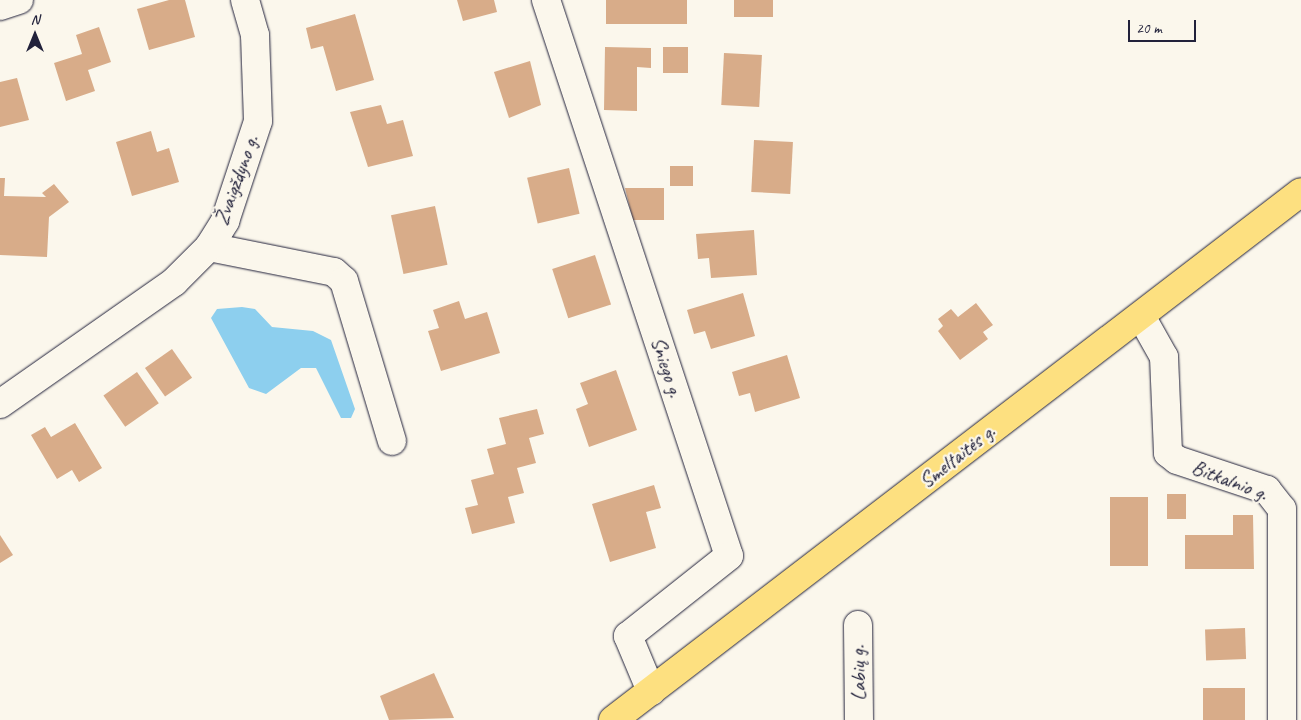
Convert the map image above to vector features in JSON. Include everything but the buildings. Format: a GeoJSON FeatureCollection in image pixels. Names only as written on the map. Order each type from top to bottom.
{"type":"FeatureCollection","features":[{"type":"Feature","properties":{"kind":"main road","name":"Smeltaitės g."},"geometry":{"type":"LineString","coordinates":[[613,720],[1301,192]]}},
{"type":"Feature","properties":{"kind":"street"},"geometry":{"type":"LineString","coordinates":[[0,6],[19,0]]}},
{"type":"Feature","properties":{"kind":"street","name":"Žvaigždyno g."},"geometry":{"type":"LineString","coordinates":[[0,404],[174,282],[209,246],[225,221],[258,120],[255,35],[245,0]]}},
{"type":"Feature","properties":{"kind":"street","name":"Sniego g."},"geometry":{"type":"LineString","coordinates":[[546,0],[729,556],[628,636],[651,691]]}},
{"type":"Feature","properties":{"kind":"street"},"geometry":{"type":"LineString","coordinates":[[209,246],[334,272],[344,281],[392,441]]}},
{"type":"Feature","properties":{"kind":"street","name":"Bitkalnio g."},"geometry":{"type":"LineString","coordinates":[[1141,316],[1164,357],[1168,453],[1177,460],[1267,490],[1282,509],[1282,720]]}},
{"type":"Feature","properties":{"kind":"street","name":"Labių g."},"geometry":{"type":"LineString","coordinates":[[858,625],[859,720]]}},
{"type":"Feature","properties":{"kind":"water"},"geometry":{"type":"Polygon","coordinates":[[[242,307],[255,309],[272,327],[313,331],[331,340],[355,409],[351,418],[341,418],[316,368],[301,368],[266,394],[249,388],[211,318],[217,309],[242,307]]]}}]}
